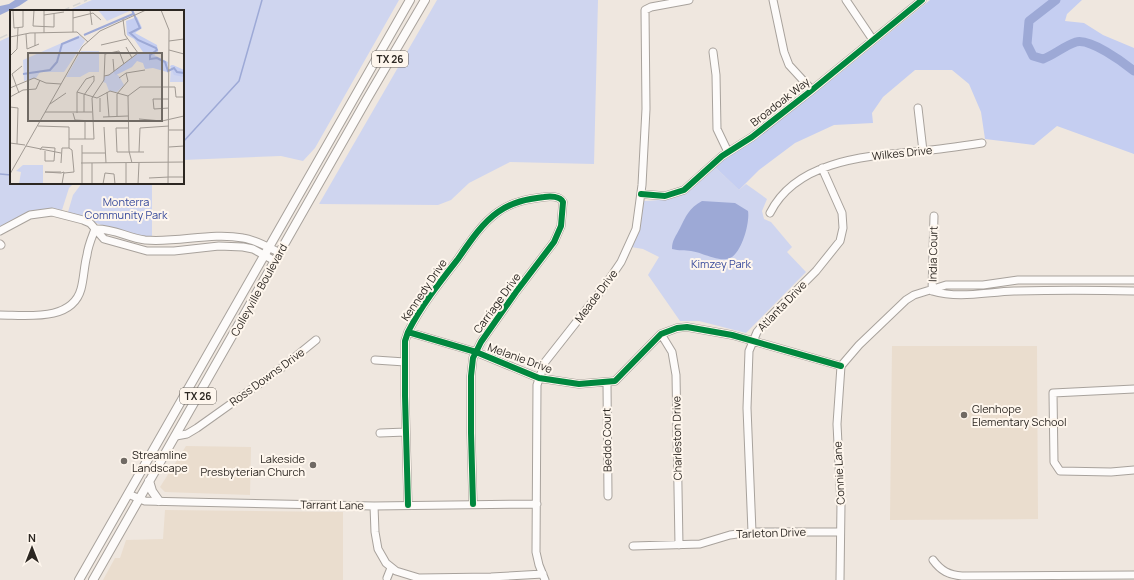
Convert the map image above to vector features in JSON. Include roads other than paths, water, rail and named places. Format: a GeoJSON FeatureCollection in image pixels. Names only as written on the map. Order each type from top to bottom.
{"type":"FeatureCollection","features":[{"type":"Feature","properties":{"kind":"main road","name":"Colleyville Boulevard"},"geometry":{"type":"LineString","coordinates":[[79,580],[410,0]]}},
{"type":"Feature","properties":{"kind":"main road","name":"Colleyville Boulevard"},"geometry":{"type":"LineString","coordinates":[[93,580],[425,0]]}},
{"type":"Feature","properties":{"kind":"main road"},"geometry":{"type":"LineString","coordinates":[[357,93],[367,99]]}},
{"type":"Feature","properties":{"kind":"main road"},"geometry":{"type":"LineString","coordinates":[[149,481],[152,491],[159,501]]}},
{"type":"Feature","properties":{"kind":"street","name":"Meade Drive"},"geometry":{"type":"LineString","coordinates":[[544,577],[536,552],[537,384],[545,362],[604,287],[621,262],[636,229],[641,194],[646,108],[645,10],[651,7],[690,0]]}},
{"type":"Feature","properties":{"kind":"street"},"geometry":{"type":"LineString","coordinates":[[773,0],[782,45],[789,65],[812,90]]}},
{"type":"Feature","properties":{"kind":"street"},"geometry":{"type":"LineString","coordinates":[[846,0],[872,40]]}},
{"type":"Feature","properties":{"kind":"street","name":"Broadoak Way"},"geometry":{"type":"LineString","coordinates":[[641,194],[665,196],[684,190],[728,152],[752,137],[812,90],[922,0]]}},
{"type":"Feature","properties":{"kind":"street"},"geometry":{"type":"LineString","coordinates":[[713,52],[716,75],[717,130],[728,152]]}},
{"type":"Feature","properties":{"kind":"street"},"geometry":{"type":"LineString","coordinates":[[918,108],[923,151]]}},
{"type":"Feature","properties":{"kind":"street","name":"Wilkes Drive"},"geometry":{"type":"LineString","coordinates":[[770,213],[781,195],[798,181],[822,168],[852,159],[982,143]]}},
{"type":"Feature","properties":{"kind":"street","name":"Atlanta Drive"},"geometry":{"type":"LineString","coordinates":[[752,532],[747,408],[748,366],[752,341],[766,321],[816,271],[840,241],[843,228],[842,213],[822,168]]}},
{"type":"Feature","properties":{"kind":"street","name":"Carriage Drive"},"geometry":{"type":"LineString","coordinates":[[473,504],[471,376],[476,352],[481,342],[516,292],[554,242],[561,226],[563,202],[559,198],[549,196],[526,199],[510,205]]}},
{"type":"Feature","properties":{"kind":"street","name":"Kennedy Drive"},"geometry":{"type":"LineString","coordinates":[[408,505],[405,341],[408,332],[414,320],[470,242],[491,218],[510,205]]}},
{"type":"Feature","properties":{"kind":"street"},"geometry":{"type":"LineString","coordinates":[[0,231],[30,215],[47,212],[66,214],[83,220],[95,229],[104,240],[147,251],[174,251],[199,247],[219,246],[243,247],[253,249],[275,261]]}},
{"type":"Feature","properties":{"kind":"street","name":"India Court"},"geometry":{"type":"LineString","coordinates":[[932,291],[934,216]]}},
{"type":"Feature","properties":{"kind":"street"},"geometry":{"type":"LineString","coordinates":[[95,229],[106,228],[128,236],[147,240],[223,237],[243,238],[280,253]]}},
{"type":"Feature","properties":{"kind":"street"},"geometry":{"type":"LineString","coordinates":[[0,315],[42,315],[54,313],[68,306],[81,290],[87,254],[95,229]]}},
{"type":"Feature","properties":{"kind":"street"},"geometry":{"type":"LineString","coordinates":[[199,239],[199,247]]}},
{"type":"Feature","properties":{"kind":"street"},"geometry":{"type":"LineString","coordinates":[[1023,291],[1024,280]]}},
{"type":"Feature","properties":{"kind":"street"},"geometry":{"type":"LineString","coordinates":[[841,366],[859,345],[906,300],[914,295],[932,291],[946,285],[982,285],[1024,280],[1134,280]]}},
{"type":"Feature","properties":{"kind":"street"},"geometry":{"type":"LineString","coordinates":[[1070,280],[1070,291]]}},
{"type":"Feature","properties":{"kind":"street"},"geometry":{"type":"LineString","coordinates":[[1114,290],[1115,280]]}},
{"type":"Feature","properties":{"kind":"street"},"geometry":{"type":"LineString","coordinates":[[932,291],[954,295],[982,295],[1023,291],[1134,291]]}},
{"type":"Feature","properties":{"kind":"street","name":"Melanie Drive"},"geometry":{"type":"LineString","coordinates":[[408,332],[476,352],[539,378],[579,384],[607,383],[620,377],[661,334],[687,326],[752,341],[841,366]]}},
{"type":"Feature","properties":{"kind":"street","name":"Charleston Drive"},"geometry":{"type":"LineString","coordinates":[[661,334],[672,352],[676,375],[679,545]]}},
{"type":"Feature","properties":{"kind":"street","name":"Ross Downs Drive"},"geometry":{"type":"LineString","coordinates":[[176,436],[186,434],[197,428],[284,366],[316,340]]}},
{"type":"Feature","properties":{"kind":"street"},"geometry":{"type":"LineString","coordinates":[[374,360],[405,362]]}},
{"type":"Feature","properties":{"kind":"street","name":"Connie Lane"},"geometry":{"type":"LineString","coordinates":[[840,580],[841,504],[837,424],[841,366]]}},
{"type":"Feature","properties":{"kind":"street","name":"Beddo Court"},"geometry":{"type":"LineString","coordinates":[[607,383],[608,496]]}},
{"type":"Feature","properties":{"kind":"street"},"geometry":{"type":"LineString","coordinates":[[1134,389],[1053,393],[1054,462],[1060,471],[1110,472],[1134,470]]}},
{"type":"Feature","properties":{"kind":"street"},"geometry":{"type":"LineString","coordinates":[[380,433],[406,432]]}},
{"type":"Feature","properties":{"kind":"street","name":"Tarrant Lane"},"geometry":{"type":"LineString","coordinates":[[128,494],[145,501],[374,506],[537,504]]}},
{"type":"Feature","properties":{"kind":"street"},"geometry":{"type":"LineString","coordinates":[[374,506],[376,541],[382,558],[392,568],[400,573],[419,578],[475,579],[544,577]]}},
{"type":"Feature","properties":{"kind":"street","name":"Tarleton Drive"},"geometry":{"type":"LineString","coordinates":[[633,546],[700,544],[730,535],[752,532],[840,532]]}},
{"type":"Feature","properties":{"kind":"street"},"geometry":{"type":"LineString","coordinates":[[933,560],[939,568],[947,573],[962,576],[1134,575]]}},
{"type":"Feature","properties":{"kind":"street"},"geometry":{"type":"LineString","coordinates":[[387,578],[392,568]]}},
{"type":"Feature","properties":{"kind":"waterway"},"geometry":{"type":"LineString","coordinates":[[184,141],[239,81],[262,0]]}},
{"type":"Feature","properties":{"kind":"waterway"},"geometry":{"type":"LineString","coordinates":[[1056,0],[1029,21],[1027,44],[1033,56],[1043,59],[1076,42],[1082,42],[1098,47],[1134,71]]}},
{"type":"Feature","properties":{"kind":"waterway"},"geometry":{"type":"LineString","coordinates":[[0,174],[10,175]]}},
{"type":"Feature","properties":{"kind":"railway"},"geometry":{"type":"LineString","coordinates":[[64,10],[87,0]]}},
{"type":"Feature","properties":{"kind":"railway"},"geometry":{"type":"LineString","coordinates":[[0,38],[10,33]]}},
{"type":"Feature","properties":{"kind":"place","name":"Glenhope Elementary School"},"geometry":{"type":"Point","coordinates":[964,415]}},
{"type":"Feature","properties":{"kind":"place","name":"Streamline Landscape"},"geometry":{"type":"Point","coordinates":[124,461]}},
{"type":"Feature","properties":{"kind":"place","name":"Lakeside Presbyterian Church"},"geometry":{"type":"Point","coordinates":[313,465]}},
{"type":"Feature","properties":{"kind":"park label","name":"Monterra Community Park"},"geometry":{"type":"Point","coordinates":[126,208]}},
{"type":"Feature","properties":{"kind":"park label","name":"Kimzey Park"},"geometry":{"type":"Point","coordinates":[721,264]}}]}
